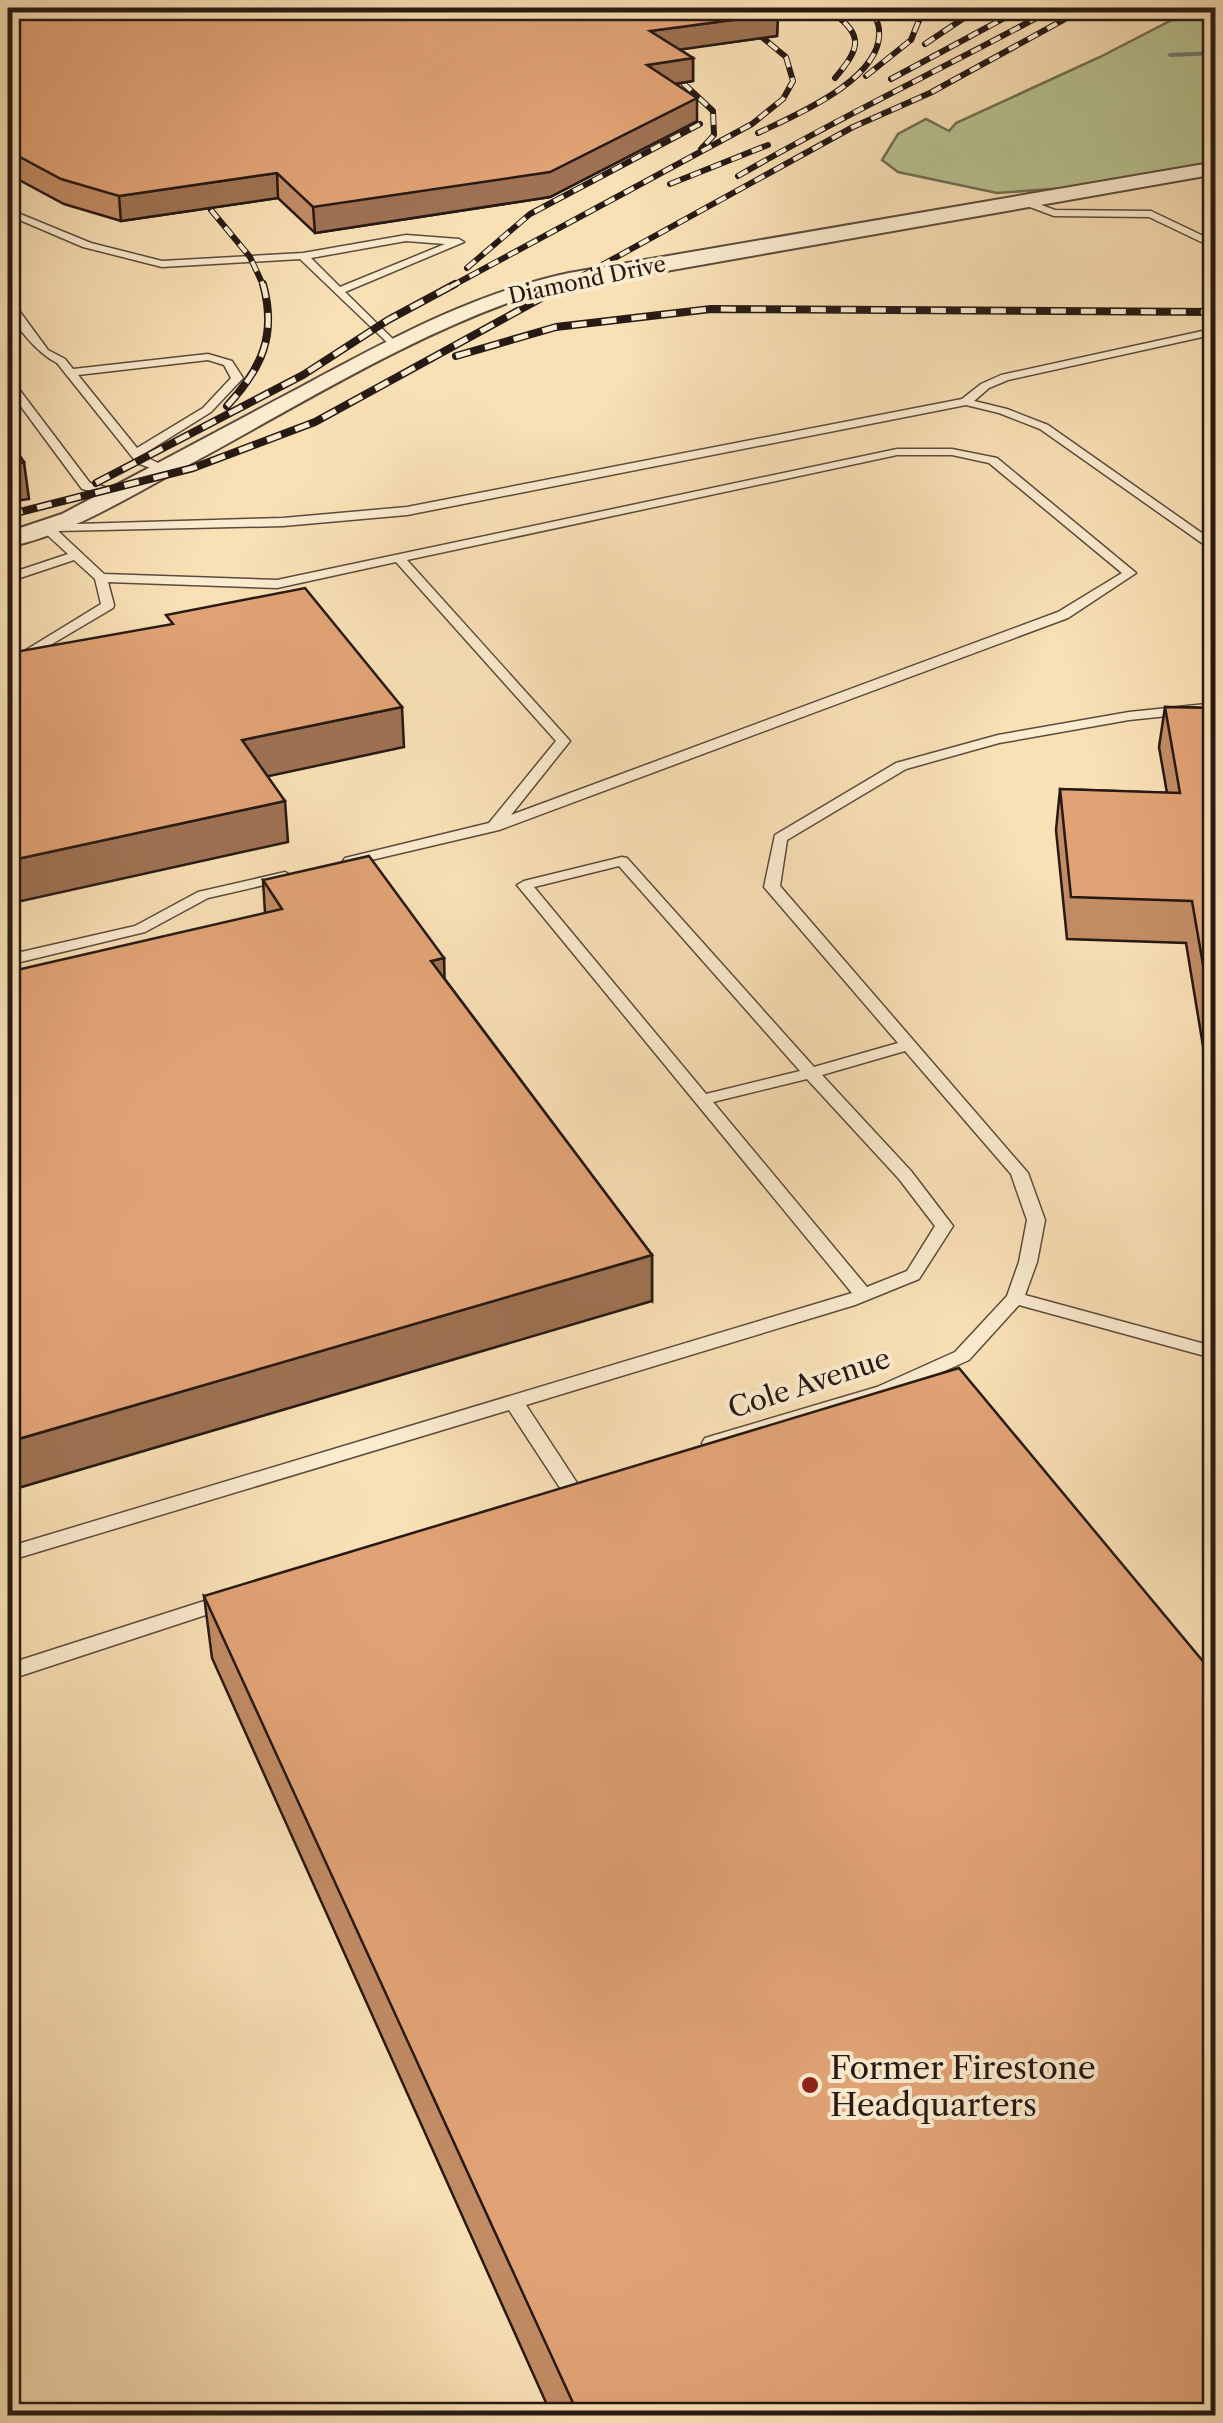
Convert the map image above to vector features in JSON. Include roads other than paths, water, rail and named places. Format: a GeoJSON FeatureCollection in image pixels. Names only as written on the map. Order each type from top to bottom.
{"type":"FeatureCollection","features":[{"type":"Feature","properties":{"kind":"street","name":"Diamond Drive"},"geometry":{"type":"LineString","coordinates":[[8,540],[47,528],[116,494],[476,306],[541,285],[1216,168]]}},
{"type":"Feature","properties":{"kind":"lane"},"geometry":{"type":"LineString","coordinates":[[1022,202],[1054,213],[1151,214],[1216,246]]}},
{"type":"Feature","properties":{"kind":"lane"},"geometry":{"type":"LineString","coordinates":[[8,212],[88,245],[162,264],[303,256],[406,238],[459,242],[338,291]]}},
{"type":"Feature","properties":{"kind":"lane"},"geometry":{"type":"LineString","coordinates":[[303,256],[394,346]]}},
{"type":"Feature","properties":{"kind":"lane"},"geometry":{"type":"LineString","coordinates":[[8,304],[44,352],[61,361],[141,462],[164,469]]}},
{"type":"Feature","properties":{"kind":"lane"},"geometry":{"type":"LineString","coordinates":[[966,402],[984,386],[1005,377],[1216,331]]}},
{"type":"Feature","properties":{"kind":"lane"},"geometry":{"type":"LineString","coordinates":[[71,373],[208,357],[228,363],[234,370],[237,378],[206,410],[135,454]]}},
{"type":"Feature","properties":{"kind":"lane"},"geometry":{"type":"LineString","coordinates":[[8,382],[86,486],[116,494]]}},
{"type":"Feature","properties":{"kind":"lane"},"geometry":{"type":"LineString","coordinates":[[47,528],[282,522],[407,510],[966,402],[1004,411],[1044,427],[1216,549]]}},
{"type":"Feature","properties":{"kind":"lane"},"geometry":{"type":"LineString","coordinates":[[101,578],[277,584],[897,452],[928,450],[975,454],[992,460],[1130,573],[1062,616],[493,827],[338,864]]}},
{"type":"Feature","properties":{"kind":"lane"},"geometry":{"type":"LineString","coordinates":[[8,666],[108,605],[101,578],[47,528]]}},
{"type":"Feature","properties":{"kind":"lane"},"geometry":{"type":"LineString","coordinates":[[8,578],[76,555]]}},
{"type":"Feature","properties":{"kind":"lane"},"geometry":{"type":"LineString","coordinates":[[398,557],[563,742],[493,827]]}},
{"type":"Feature","properties":{"kind":"lane","name":"Cole Avenue"},"geometry":{"type":"LineString","coordinates":[[699,1447],[884,1391],[962,1356],[1015,1298],[1036,1220],[1019,1173],[772,888],[780,838],[901,766],[998,738],[1129,716],[1216,707]]}},
{"type":"Feature","properties":{"kind":"lane"},"geometry":{"type":"LineString","coordinates":[[8,1554],[864,1295],[913,1275],[944,1226],[905,1175],[622,861],[524,884],[864,1295]]}},
{"type":"Feature","properties":{"kind":"lane"},"geometry":{"type":"LineString","coordinates":[[8,960],[140,929],[203,895],[300,872]]}},
{"type":"Feature","properties":{"kind":"lane"},"geometry":{"type":"LineString","coordinates":[[702,1100],[909,1046]]}},
{"type":"Feature","properties":{"kind":"lane"},"geometry":{"type":"LineString","coordinates":[[1015,1298],[1216,1353]]}},
{"type":"Feature","properties":{"kind":"lane"},"geometry":{"type":"LineString","coordinates":[[514,1402],[571,1489]]}},
{"type":"Feature","properties":{"kind":"lane"},"geometry":{"type":"LineString","coordinates":[[8,1672],[252,1593]]}},
{"type":"Feature","properties":{"kind":"waterway"},"geometry":{"type":"LineString","coordinates":[[1170,55],[1216,53]]}},
{"type":"Feature","properties":{"kind":"railway"},"geometry":{"type":"LineString","coordinates":[[827,8],[847,25],[855,40],[851,56],[835,78]]}},
{"type":"Feature","properties":{"kind":"railway"},"geometry":{"type":"LineString","coordinates":[[758,133],[834,94],[867,64],[877,48],[879,30],[871,8]]}},
{"type":"Feature","properties":{"kind":"railway"},"geometry":{"type":"LineString","coordinates":[[866,76],[911,40],[924,8]]}},
{"type":"Feature","properties":{"kind":"railway"},"geometry":{"type":"LineString","coordinates":[[925,44],[979,8]]}},
{"type":"Feature","properties":{"kind":"railway"},"geometry":{"type":"LineString","coordinates":[[891,79],[1023,8]]}},
{"type":"Feature","properties":{"kind":"railway"},"geometry":{"type":"LineString","coordinates":[[562,287],[853,127],[930,93],[1085,8]]}},
{"type":"Feature","properties":{"kind":"railway"},"geometry":{"type":"LineString","coordinates":[[738,176],[1038,17]]}},
{"type":"Feature","properties":{"kind":"railway"},"geometry":{"type":"LineString","coordinates":[[450,287],[752,124],[783,99],[793,81],[786,57],[763,38]]}},
{"type":"Feature","properties":{"kind":"railway"},"geometry":{"type":"LineString","coordinates":[[683,83],[713,111],[714,135],[701,149]]}},
{"type":"Feature","properties":{"kind":"railway"},"geometry":{"type":"LineString","coordinates":[[467,268],[530,214],[700,124]]}},
{"type":"Feature","properties":{"kind":"railway"},"geometry":{"type":"LineString","coordinates":[[670,184],[768,145]]}},
{"type":"Feature","properties":{"kind":"railway"},"geometry":{"type":"LineString","coordinates":[[211,210],[250,257],[263,286]]}},
{"type":"Feature","properties":{"kind":"railway"},"geometry":{"type":"LineString","coordinates":[[96,483],[303,375],[388,320],[455,284]]}},
{"type":"Feature","properties":{"kind":"railway"},"geometry":{"type":"LineString","coordinates":[[8,515],[193,468],[315,422],[567,284]]}},
{"type":"Feature","properties":{"kind":"railway"},"geometry":{"type":"LineString","coordinates":[[227,406],[249,378],[263,350],[268,319],[263,286]]}},
{"type":"Feature","properties":{"kind":"railway"},"geometry":{"type":"LineString","coordinates":[[456,356],[556,327],[711,309],[1216,312]]}},
{"type":"Feature","properties":{"kind":"place","name":"Former Firestone Headquarters"},"geometry":{"type":"Point","coordinates":[810,2085]}}]}
